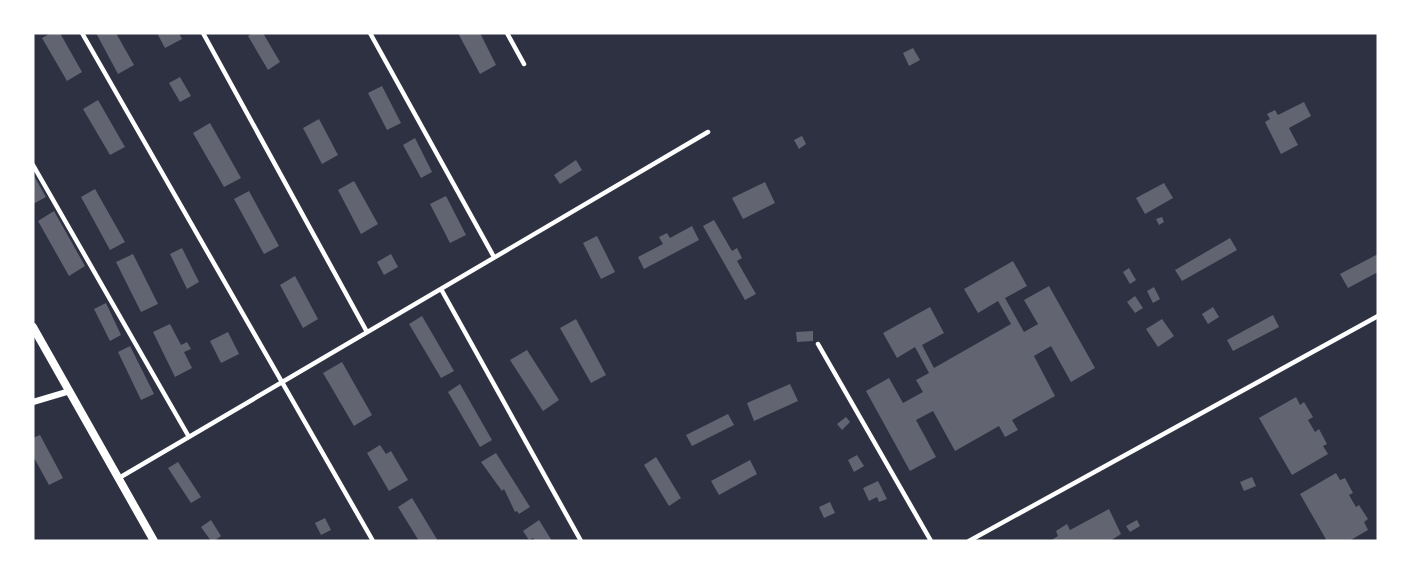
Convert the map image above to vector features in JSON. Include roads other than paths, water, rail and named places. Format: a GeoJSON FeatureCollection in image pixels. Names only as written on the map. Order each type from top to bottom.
{"type":"FeatureCollection","features":[{"type":"Feature","properties":{"kind":"highway"},"geometry":{"type":"LineString","coordinates":[[33,327],[154,541]]}},
{"type":"Feature","properties":{"kind":"street"},"geometry":{"type":"LineString","coordinates":[[82,33],[373,541]]}},
{"type":"Feature","properties":{"kind":"street"},"geometry":{"type":"LineString","coordinates":[[203,33],[367,332]]}},
{"type":"Feature","properties":{"kind":"street"},"geometry":{"type":"LineString","coordinates":[[370,33],[494,257]]}},
{"type":"Feature","properties":{"kind":"street"},"geometry":{"type":"LineString","coordinates":[[507,33],[524,64]]}},
{"type":"Feature","properties":{"kind":"street"},"geometry":{"type":"LineString","coordinates":[[119,478],[708,132]]}},
{"type":"Feature","properties":{"kind":"street"},"geometry":{"type":"LineString","coordinates":[[33,165],[189,437]]}},
{"type":"Feature","properties":{"kind":"street"},"geometry":{"type":"LineString","coordinates":[[441,289],[581,541]]}},
{"type":"Feature","properties":{"kind":"street"},"geometry":{"type":"LineString","coordinates":[[969,541],[1378,316]]}},
{"type":"Feature","properties":{"kind":"street"},"geometry":{"type":"LineString","coordinates":[[818,344],[931,541]]}},
{"type":"Feature","properties":{"kind":"street"},"geometry":{"type":"LineString","coordinates":[[33,402],[70,391]]}}]}
